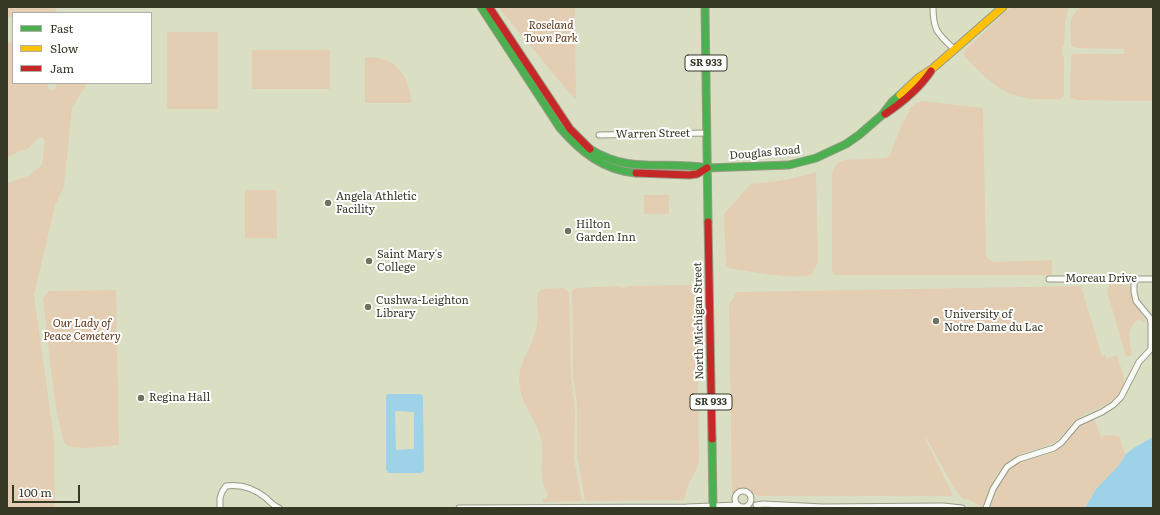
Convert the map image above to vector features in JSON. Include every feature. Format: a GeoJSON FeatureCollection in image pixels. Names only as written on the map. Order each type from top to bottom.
{"type":"FeatureCollection","features":[{"type":"Feature","properties":{"kind":"main road"},"geometry":{"type":"LineString","coordinates":[[481,7],[560,128],[573,144],[588,156],[611,168],[637,174],[696,174],[707,168]]}},
{"type":"Feature","properties":{"kind":"main road"},"geometry":{"type":"LineString","coordinates":[[489,7],[567,125],[577,138],[590,148],[611,160],[632,166],[696,165],[707,168]]}},
{"type":"Feature","properties":{"kind":"main road","name":"SR 933"},"geometry":{"type":"LineString","coordinates":[[706,7],[707,134]]}},
{"type":"Feature","properties":{"kind":"main road","name":"Douglas Road"},"geometry":{"type":"LineString","coordinates":[[707,168],[789,165],[816,158],[846,144],[882,115],[892,102],[918,78],[932,69],[1003,7]]}},
{"type":"Feature","properties":{"kind":"main road","name":"North Michigan Street"},"geometry":{"type":"LineString","coordinates":[[707,134],[712,507]]}},
{"type":"Feature","properties":{"kind":"street"},"geometry":{"type":"LineString","coordinates":[[933,7],[935,29],[954,50]]}},
{"type":"Feature","properties":{"kind":"street","name":"Warren Street"},"geometry":{"type":"LineString","coordinates":[[599,135],[707,134]]}},
{"type":"Feature","properties":{"kind":"street","name":"Moreau Drive"},"geometry":{"type":"LineString","coordinates":[[1049,279],[1153,279]]}},
{"type":"Feature","properties":{"kind":"street"},"geometry":{"type":"LineString","coordinates":[[986,508],[998,480],[1010,464],[1019,459],[1054,448],[1061,443],[1078,423],[1106,410],[1121,396],[1136,367],[1151,349],[1150,318],[1136,301],[1134,279]]}},
{"type":"Feature","properties":{"kind":"street"},"geometry":{"type":"LineString","coordinates":[[220,508],[220,498],[222,492],[226,486],[230,485],[246,487],[253,490],[279,508]]}},
{"type":"Feature","properties":{"kind":"street"},"geometry":{"type":"LineString","coordinates":[[738,505],[736,498],[739,493],[743,492],[750,495],[751,500],[749,505]]}},
{"type":"Feature","properties":{"kind":"street"},"geometry":{"type":"LineString","coordinates":[[459,508],[712,507],[738,505],[745,507],[749,505],[762,507],[766,505],[822,507],[943,506],[962,508]]}},
{"type":"Feature","properties":{"kind":"green space"},"geometry":{"type":"Polygon","coordinates":[[[7,7],[52,7],[55,8],[57,12],[12,12],[12,18],[7,16],[7,7]]]}},
{"type":"Feature","properties":{"kind":"green space","name":"Roseland Town Park"},"geometry":{"type":"Polygon","coordinates":[[[498,7],[575,7],[576,100],[567,90],[498,7]]]}},
{"type":"Feature","properties":{"kind":"green space"},"geometry":{"type":"Polygon","coordinates":[[[1011,7],[1068,7],[1065,24],[1064,46],[1062,48],[1062,54],[1064,57],[1064,95],[1060,99],[1029,98],[1006,92],[987,78],[965,57],[964,54],[966,49],[1011,7]]]}},
{"type":"Feature","properties":{"kind":"green space"},"geometry":{"type":"Polygon","coordinates":[[[1082,7],[1153,7],[1153,100],[1076,100],[1071,98],[1071,56],[1073,54],[1124,54],[1124,49],[1076,48],[1071,46],[1071,19],[1082,7]]]}},
{"type":"Feature","properties":{"kind":"green space"},"geometry":{"type":"Polygon","coordinates":[[[167,32],[218,32],[218,109],[167,109],[167,32]]]}},
{"type":"Feature","properties":{"kind":"green space"},"geometry":{"type":"Polygon","coordinates":[[[7,42],[12,44],[12,84],[47,84],[51,91],[56,88],[56,84],[86,84],[72,108],[64,186],[55,206],[34,295],[54,439],[55,508],[34,508],[32,506],[29,508],[7,508],[7,183],[28,176],[42,165],[45,141],[42,137],[38,138],[28,149],[20,151],[7,158],[7,42]]]}},
{"type":"Feature","properties":{"kind":"green space"},"geometry":{"type":"Polygon","coordinates":[[[252,50],[330,50],[330,89],[252,89],[252,50]]]}},
{"type":"Feature","properties":{"kind":"green space"},"geometry":{"type":"Polygon","coordinates":[[[365,57],[385,60],[399,69],[408,84],[411,103],[365,103],[365,57]]]}},
{"type":"Feature","properties":{"kind":"green space"},"geometry":{"type":"Polygon","coordinates":[[[922,101],[983,108],[986,254],[988,259],[994,262],[1052,260],[1052,275],[835,275],[832,271],[832,174],[835,167],[844,160],[885,158],[890,156],[907,115],[915,104],[922,101]]]}},
{"type":"Feature","properties":{"kind":"green space"},"geometry":{"type":"Polygon","coordinates":[[[816,172],[818,262],[811,275],[782,276],[728,268],[726,266],[724,214],[751,184],[784,180],[816,172]]]}},
{"type":"Feature","properties":{"kind":"green space"},"geometry":{"type":"Polygon","coordinates":[[[245,190],[276,190],[277,238],[245,238],[245,190]]]}},
{"type":"Feature","properties":{"kind":"green space"},"geometry":{"type":"Polygon","coordinates":[[[644,195],[669,195],[669,214],[644,214],[644,195]]]}},
{"type":"Feature","properties":{"kind":"green space"},"geometry":{"type":"Polygon","coordinates":[[[695,285],[697,298],[699,461],[686,490],[684,500],[585,501],[577,456],[577,404],[573,376],[572,290],[576,288],[617,286],[624,288],[629,286],[695,285]]]}},
{"type":"Feature","properties":{"kind":"green space"},"geometry":{"type":"Polygon","coordinates":[[[1109,285],[1130,286],[1134,302],[1145,323],[1138,320],[1131,327],[1129,336],[1132,355],[1126,357],[1107,291],[1109,285]]]}},
{"type":"Feature","properties":{"kind":"green space"},"geometry":{"type":"Polygon","coordinates":[[[1081,286],[1102,356],[1105,355],[1106,359],[1117,355],[1123,376],[1123,386],[1114,399],[1080,417],[1060,438],[1053,443],[1023,453],[1009,461],[996,476],[989,489],[982,508],[970,500],[962,498],[956,491],[926,438],[953,496],[756,496],[744,488],[738,490],[732,495],[729,304],[737,292],[1081,286]]]}},
{"type":"Feature","properties":{"kind":"green space"},"geometry":{"type":"Polygon","coordinates":[[[563,288],[569,292],[571,375],[575,408],[574,459],[582,501],[543,502],[543,499],[547,498],[547,495],[542,478],[542,447],[540,435],[523,400],[519,380],[521,366],[536,328],[537,294],[542,289],[563,288]]]}},
{"type":"Feature","properties":{"kind":"green space","name":"Our Lady of Peace Cemetery"},"geometry":{"type":"Polygon","coordinates":[[[116,290],[119,445],[92,448],[72,447],[67,445],[63,438],[59,422],[55,401],[43,299],[49,291],[116,290]]]}},
{"type":"Feature","properties":{"kind":"green space"},"geometry":{"type":"Polygon","coordinates":[[[1094,418],[1101,437],[1107,435],[1119,436],[1125,455],[1120,464],[1096,489],[1085,508],[990,508],[999,485],[1007,472],[1013,466],[1028,459],[1054,452],[1065,443],[1077,427],[1094,418]]]}},
{"type":"Feature","properties":{"kind":"water"},"geometry":{"type":"Polygon","coordinates":[[[387,394],[420,394],[423,396],[424,471],[421,473],[389,473],[386,470],[387,394]],[[395,412],[396,450],[414,448],[414,412],[395,412]]]}},
{"type":"Feature","properties":{"kind":"water"},"geometry":{"type":"Polygon","coordinates":[[[1153,437],[1153,508],[1085,508],[1096,489],[1120,464],[1125,455],[1132,449],[1153,437]]]}},
{"type":"Feature","properties":{"kind":"traffic: fast"},"geometry":{"type":"LineString","coordinates":[[481,7],[560,128],[568,137],[585,152],[603,164],[613,168],[636,173]]}},
{"type":"Feature","properties":{"kind":"traffic: fast"},"geometry":{"type":"LineString","coordinates":[[705,7],[708,222]]}},
{"type":"Feature","properties":{"kind":"traffic: fast"},"geometry":{"type":"LineString","coordinates":[[707,168],[789,165],[816,158],[846,144],[859,135],[882,115],[892,102],[900,95]]}},
{"type":"Feature","properties":{"kind":"traffic: fast"},"geometry":{"type":"LineString","coordinates":[[590,149],[605,157],[620,162],[707,168]]}},
{"type":"Feature","properties":{"kind":"traffic: fast"},"geometry":{"type":"LineString","coordinates":[[712,439],[713,508]]}},
{"type":"Feature","properties":{"kind":"traffic: slow"},"geometry":{"type":"LineString","coordinates":[[900,95],[918,78],[932,69],[1003,7]]}},
{"type":"Feature","properties":{"kind":"traffic: jam"},"geometry":{"type":"LineString","coordinates":[[489,7],[570,129],[590,149]]}},
{"type":"Feature","properties":{"kind":"traffic: jam"},"geometry":{"type":"LineString","coordinates":[[885,114],[910,95],[931,71]]}},
{"type":"Feature","properties":{"kind":"traffic: jam"},"geometry":{"type":"LineString","coordinates":[[636,173],[689,175],[697,174],[707,168]]}},
{"type":"Feature","properties":{"kind":"traffic: jam"},"geometry":{"type":"LineString","coordinates":[[708,222],[712,439]]}},
{"type":"Feature","properties":{"kind":"place","name":"Angela Athletic Facility"},"geometry":{"type":"Point","coordinates":[328,203]}},
{"type":"Feature","properties":{"kind":"place","name":"Hilton Garden Inn"},"geometry":{"type":"Point","coordinates":[568,231]}},
{"type":"Feature","properties":{"kind":"place","name":"Saint Mary's College"},"geometry":{"type":"Point","coordinates":[369,261]}},
{"type":"Feature","properties":{"kind":"place","name":"Cushwa-Leighton Library"},"geometry":{"type":"Point","coordinates":[368,307]}},
{"type":"Feature","properties":{"kind":"place","name":"University of Notre Dame du Lac"},"geometry":{"type":"Point","coordinates":[936,321]}},
{"type":"Feature","properties":{"kind":"place","name":"Regina Hall"},"geometry":{"type":"Point","coordinates":[141,398]}}]}
